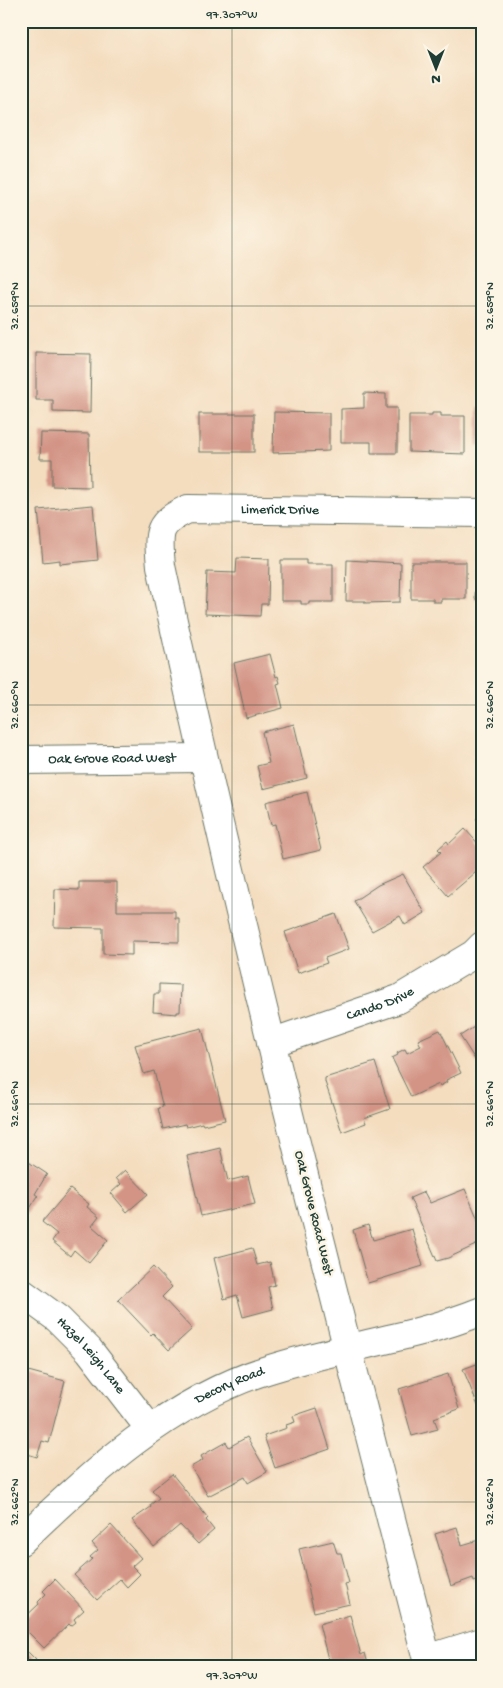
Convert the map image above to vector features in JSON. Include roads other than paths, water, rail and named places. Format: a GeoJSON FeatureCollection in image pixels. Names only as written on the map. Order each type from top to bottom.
{"type":"FeatureCollection","features":[{"type":"Feature","properties":{"kind":"street","name":"Limerick Drive"},"geometry":{"type":"LineString","coordinates":[[170,603],[159,542],[162,526],[169,518],[188,509],[482,513]]}},
{"type":"Feature","properties":{"kind":"street","name":"Oak Grove Road West"},"geometry":{"type":"LineString","coordinates":[[170,603],[203,758],[271,1043],[347,1350],[428,1663]]}},
{"type":"Feature","properties":{"kind":"street","name":"Oak Grove Road West"},"geometry":{"type":"LineString","coordinates":[[21,760],[203,758]]}},
{"type":"Feature","properties":{"kind":"street","name":"Cando Drive"},"geometry":{"type":"LineString","coordinates":[[271,1043],[399,999],[474,954],[482,946]]}},
{"type":"Feature","properties":{"kind":"street","name":"Hazel Leigh Lane"},"geometry":{"type":"LineString","coordinates":[[21,1292],[58,1319],[89,1350],[150,1429]]}},
{"type":"Feature","properties":{"kind":"street","name":"Decory Road"},"geometry":{"type":"LineString","coordinates":[[21,1541],[81,1483],[150,1429],[214,1391],[258,1373],[347,1350],[482,1311]]}},
{"type":"Feature","properties":{"kind":"street"},"geometry":{"type":"LineString","coordinates":[[428,1663],[482,1642]]}}]}
